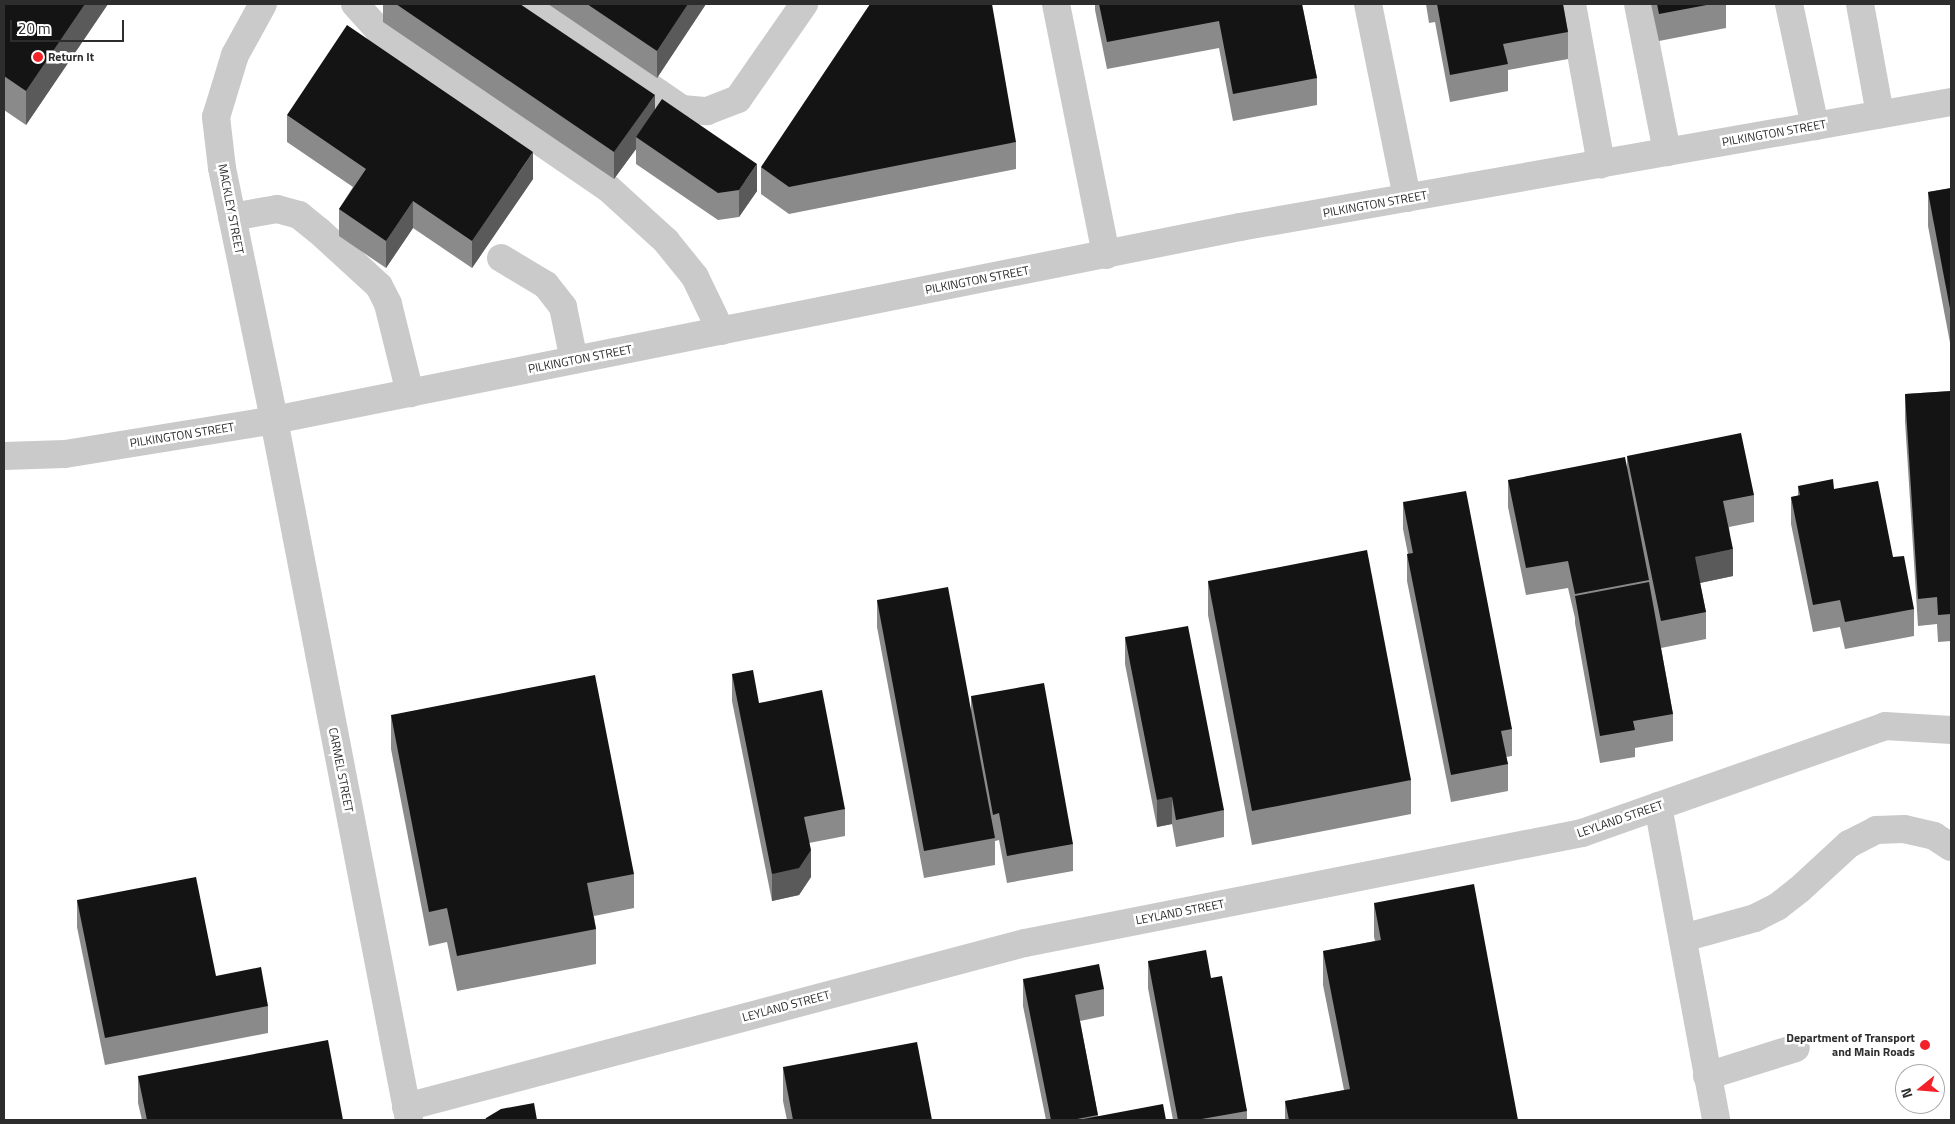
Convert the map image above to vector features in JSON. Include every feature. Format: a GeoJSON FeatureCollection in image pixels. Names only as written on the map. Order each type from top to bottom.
{"type":"FeatureCollection","features":[{"type":"Feature","properties":{"kind":"street","name":"MACKLEY STREET"},"geometry":{"type":"LineString","coordinates":[[263,4],[235,55],[216,117],[222,168],[274,420]]}},
{"type":"Feature","properties":{"kind":"street"},"geometry":{"type":"LineString","coordinates":[[355,4],[361,8],[380,32],[608,188],[666,241],[696,277],[721,331]]}},
{"type":"Feature","properties":{"kind":"street"},"geometry":{"type":"LineString","coordinates":[[529,4],[682,109],[707,111],[738,99],[804,4]]}},
{"type":"Feature","properties":{"kind":"street"},"geometry":{"type":"LineString","coordinates":[[1056,4],[1106,254]]}},
{"type":"Feature","properties":{"kind":"street"},"geometry":{"type":"LineString","coordinates":[[1368,4],[1407,198]]}},
{"type":"Feature","properties":{"kind":"street"},"geometry":{"type":"LineString","coordinates":[[1572,4],[1602,164]]}},
{"type":"Feature","properties":{"kind":"street"},"geometry":{"type":"LineString","coordinates":[[1638,4],[1667,152]]}},
{"type":"Feature","properties":{"kind":"street"},"geometry":{"type":"LineString","coordinates":[[1789,4],[1815,126]]}},
{"type":"Feature","properties":{"kind":"street"},"geometry":{"type":"LineString","coordinates":[[1860,4],[1880,114]]}},
{"type":"Feature","properties":{"kind":"street","name":"PILKINGTON STREET"},"geometry":{"type":"LineString","coordinates":[[4,456],[65,454],[274,420],[1240,227],[1951,102]]}},
{"type":"Feature","properties":{"kind":"street"},"geometry":{"type":"LineString","coordinates":[[232,217],[277,208],[299,215],[379,286],[388,304],[410,393]]}},
{"type":"Feature","properties":{"kind":"street"},"geometry":{"type":"LineString","coordinates":[[501,258],[546,285],[562,307],[574,360]]}},
{"type":"Feature","properties":{"kind":"street","name":"CARMEL STREET"},"geometry":{"type":"LineString","coordinates":[[274,420],[407,1113]]}},
{"type":"Feature","properties":{"kind":"street","name":"LEYLAND STREET"},"geometry":{"type":"LineString","coordinates":[[407,1113],[1025,942],[1582,833],[1885,726],[1951,730]]}},
{"type":"Feature","properties":{"kind":"street"},"geometry":{"type":"LineString","coordinates":[[1658,806],[1716,1120]]}},
{"type":"Feature","properties":{"kind":"street"},"geometry":{"type":"LineString","coordinates":[[1683,938],[1755,918],[1777,907],[1850,844],[1876,830],[1904,829],[1934,836],[1951,847]]}},
{"type":"Feature","properties":{"kind":"street"},"geometry":{"type":"LineString","coordinates":[[1707,1076],[1796,1048]]}},
{"type":"Feature","properties":{"kind":"building"},"geometry":{"type":"Polygon","coordinates":[[[4,4],[85,4],[26,91],[4,76],[4,4]]]}},
{"type":"Feature","properties":{"kind":"building"},"geometry":{"type":"Polygon","coordinates":[[[396,4],[520,4],[655,95],[614,152],[396,4]]]}},
{"type":"Feature","properties":{"kind":"building"},"geometry":{"type":"Polygon","coordinates":[[[587,4],[688,4],[657,51],[587,4]]]}},
{"type":"Feature","properties":{"kind":"building"},"geometry":{"type":"Polygon","coordinates":[[[870,4],[992,4],[1016,142],[789,187],[761,167],[870,4]]]}},
{"type":"Feature","properties":{"kind":"building"},"geometry":{"type":"Polygon","coordinates":[[[1099,4],[1302,4],[1317,78],[1233,94],[1219,21],[1107,42],[1099,4]]]}},
{"type":"Feature","properties":{"kind":"building"},"geometry":{"type":"Polygon","coordinates":[[[1437,4],[1563,4],[1568,32],[1503,44],[1508,64],[1450,75],[1437,4]]]}},
{"type":"Feature","properties":{"kind":"building"},"geometry":{"type":"Polygon","coordinates":[[[1657,4],[1712,4],[1659,14],[1657,4]]]}},
{"type":"Feature","properties":{"kind":"building"},"geometry":{"type":"Polygon","coordinates":[[[347,25],[533,152],[472,241],[413,201],[386,241],[339,209],[366,169],[287,115],[347,25]]]}},
{"type":"Feature","properties":{"kind":"building"},"geometry":{"type":"Polygon","coordinates":[[[662,99],[757,164],[739,190],[718,193],[636,137],[662,99]]]}},
{"type":"Feature","properties":{"kind":"building"},"geometry":{"type":"Polygon","coordinates":[[[1951,188],[1951,314],[1928,192],[1951,188]]]}},
{"type":"Feature","properties":{"kind":"building"},"geometry":{"type":"Polygon","coordinates":[[[1951,391],[1951,614],[1938,615],[1937,597],[1918,599],[1905,394],[1951,391]]]}},
{"type":"Feature","properties":{"kind":"building"},"geometry":{"type":"Polygon","coordinates":[[[1741,433],[1754,495],[1723,501],[1733,549],[1695,557],[1706,612],[1661,621],[1627,456],[1741,433]]]}},
{"type":"Feature","properties":{"kind":"building"},"geometry":{"type":"Polygon","coordinates":[[[1625,457],[1649,580],[1575,594],[1568,561],[1526,568],[1508,480],[1625,457]]]}},
{"type":"Feature","properties":{"kind":"building"},"geometry":{"type":"Polygon","coordinates":[[[1833,479],[1834,489],[1878,481],[1893,557],[1904,556],[1914,609],[1845,622],[1840,600],[1813,605],[1791,497],[1800,495],[1798,486],[1833,479]]]}},
{"type":"Feature","properties":{"kind":"building"},"geometry":{"type":"Polygon","coordinates":[[[1466,491],[1512,729],[1501,731],[1508,764],[1451,775],[1407,554],[1413,553],[1403,502],[1466,491]]]}},
{"type":"Feature","properties":{"kind":"building"},"geometry":{"type":"Polygon","coordinates":[[[1367,550],[1411,780],[1252,811],[1208,581],[1367,550]]]}},
{"type":"Feature","properties":{"kind":"building"},"geometry":{"type":"Polygon","coordinates":[[[1649,582],[1673,714],[1633,721],[1635,730],[1600,736],[1575,596],[1649,582]]]}},
{"type":"Feature","properties":{"kind":"building"},"geometry":{"type":"Polygon","coordinates":[[[948,587],[995,838],[924,851],[877,600],[948,587]]]}},
{"type":"Feature","properties":{"kind":"building"},"geometry":{"type":"Polygon","coordinates":[[[1188,626],[1224,810],[1176,820],[1172,797],[1157,800],[1125,637],[1188,626]]]}},
{"type":"Feature","properties":{"kind":"building"},"geometry":{"type":"Polygon","coordinates":[[[753,670],[759,703],[822,690],[845,809],[804,817],[811,850],[799,868],[772,874],[732,674],[753,670]]]}},
{"type":"Feature","properties":{"kind":"building"},"geometry":{"type":"Polygon","coordinates":[[[595,675],[634,874],[587,883],[596,929],[457,956],[447,908],[429,912],[391,715],[595,675]]]}},
{"type":"Feature","properties":{"kind":"building"},"geometry":{"type":"Polygon","coordinates":[[[1044,683],[1073,844],[1007,856],[999,813],[993,815],[971,696],[1044,683]]]}},
{"type":"Feature","properties":{"kind":"building"},"geometry":{"type":"Polygon","coordinates":[[[196,877],[216,976],[261,967],[268,1006],[105,1038],[77,900],[196,877]]]}},
{"type":"Feature","properties":{"kind":"building"},"geometry":{"type":"Polygon","coordinates":[[[1474,884],[1518,1120],[1289,1120],[1285,1101],[1350,1089],[1323,951],[1381,940],[1374,903],[1474,884]]]}},
{"type":"Feature","properties":{"kind":"building"},"geometry":{"type":"Polygon","coordinates":[[[1206,950],[1211,978],[1222,976],[1247,1111],[1196,1120],[1178,1120],[1148,961],[1206,950]]]}},
{"type":"Feature","properties":{"kind":"building"},"geometry":{"type":"Polygon","coordinates":[[[1099,964],[1104,989],[1075,995],[1098,1115],[1072,1120],[1051,1120],[1023,979],[1099,964]]]}},
{"type":"Feature","properties":{"kind":"building"},"geometry":{"type":"Polygon","coordinates":[[[328,1040],[343,1120],[147,1120],[138,1076],[328,1040]]]}},
{"type":"Feature","properties":{"kind":"building"},"geometry":{"type":"Polygon","coordinates":[[[917,1042],[932,1120],[793,1120],[783,1067],[917,1042]]]}},
{"type":"Feature","properties":{"kind":"building"},"geometry":{"type":"Polygon","coordinates":[[[534,1103],[537,1120],[485,1120],[501,1109],[534,1103]]]}},
{"type":"Feature","properties":{"kind":"building"},"geometry":{"type":"Polygon","coordinates":[[[1163,1104],[1166,1120],[1078,1120],[1163,1104]]]}},
{"type":"Feature","properties":{"kind":"place","name":"Return It"},"geometry":{"type":"Point","coordinates":[38,57]}},
{"type":"Feature","properties":{"kind":"place","name":"Department of Transport and Main Roads"},"geometry":{"type":"Point","coordinates":[1925,1045]}}]}
